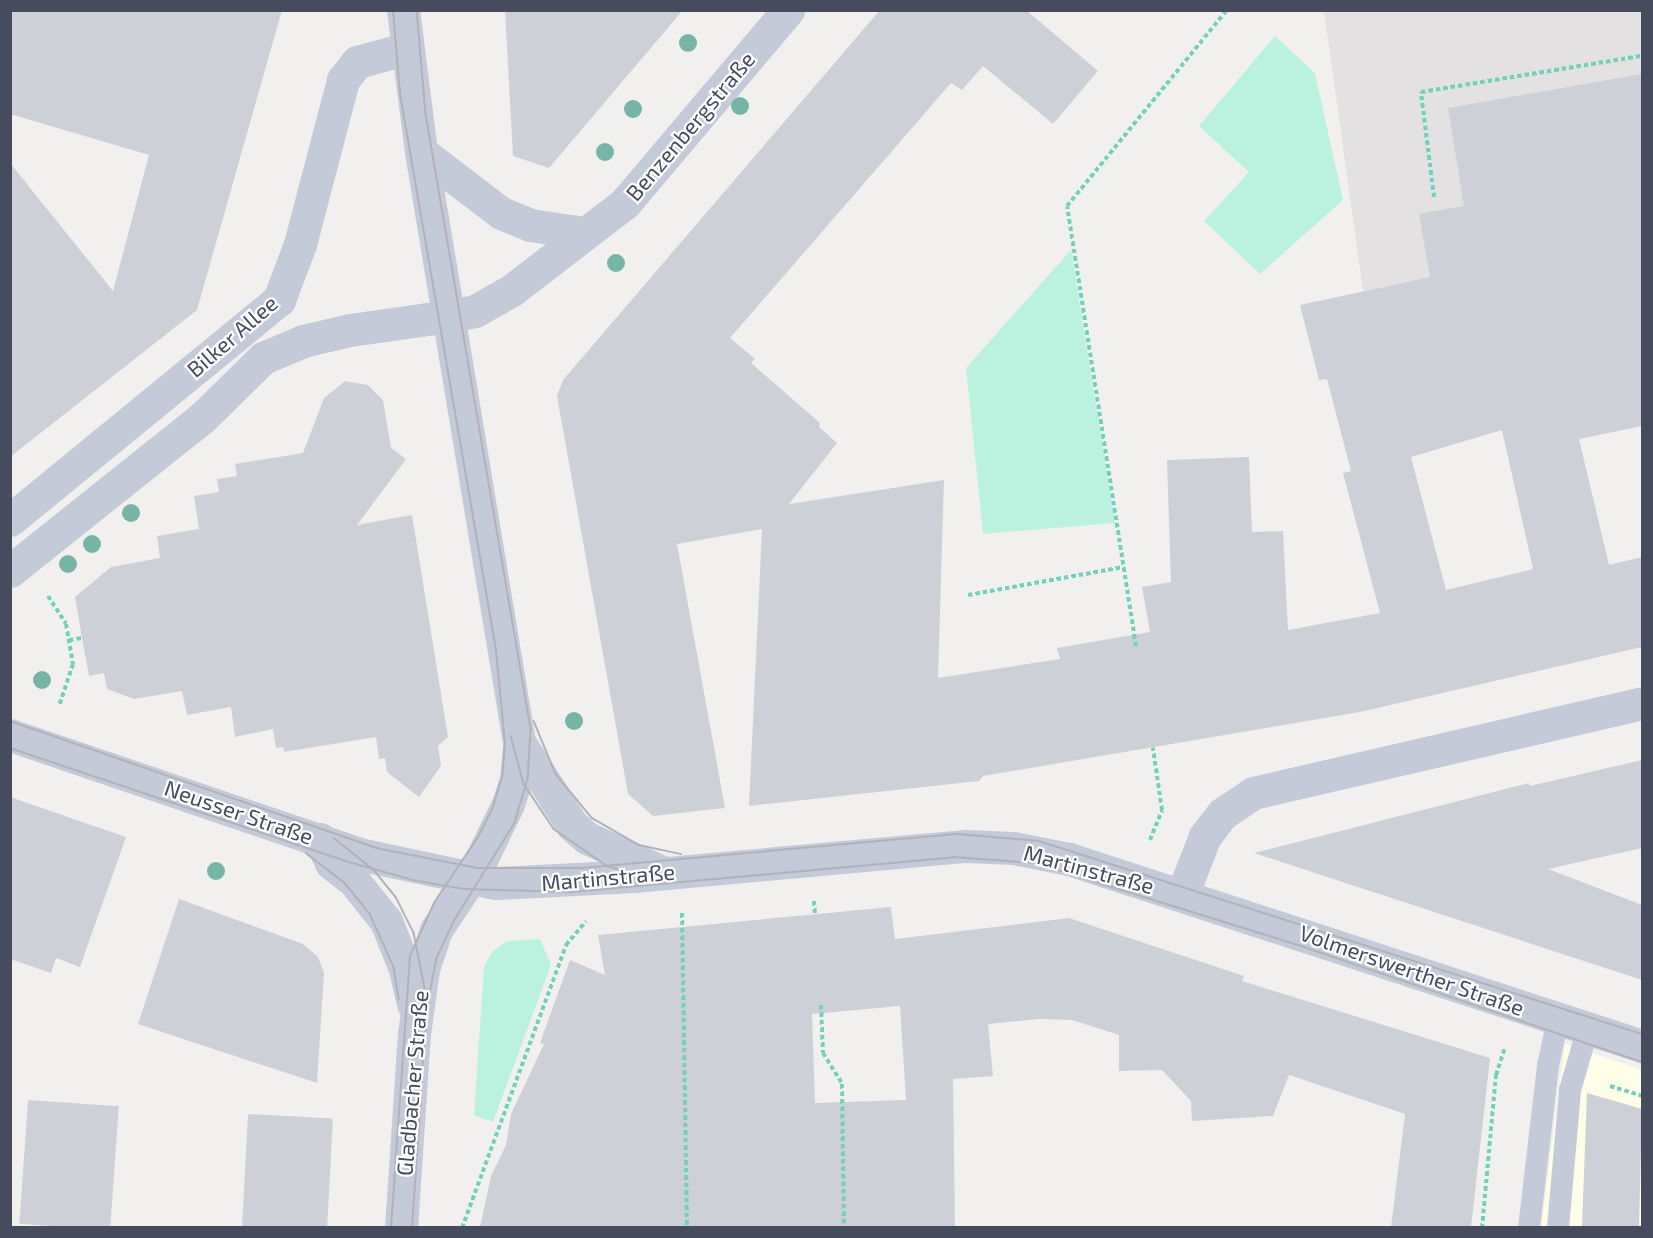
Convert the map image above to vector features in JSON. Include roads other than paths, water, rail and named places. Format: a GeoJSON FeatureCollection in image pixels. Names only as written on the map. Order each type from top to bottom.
{"type":"FeatureCollection","features":[{"type":"Feature","properties":{"kind":"street"},"geometry":{"type":"LineString","coordinates":[[403,10],[405,49],[421,152],[519,742],[511,798],[470,879]]}},
{"type":"Feature","properties":{"kind":"street","name":"Benzenbergstraße"},"geometry":{"type":"LineString","coordinates":[[448,316],[475,310],[512,290],[625,203],[788,10]]}},
{"type":"Feature","properties":{"kind":"street","name":"Bilker Allee"},"geometry":{"type":"LineString","coordinates":[[10,520],[279,300],[300,244],[343,80],[357,62],[405,49]]}},
{"type":"Feature","properties":{"kind":"street"},"geometry":{"type":"LineString","coordinates":[[421,152],[501,213],[530,225],[584,233]]}},
{"type":"Feature","properties":{"kind":"street"},"geometry":{"type":"LineString","coordinates":[[279,300],[303,342]]}},
{"type":"Feature","properties":{"kind":"street","name":"Bilker Allee"},"geometry":{"type":"LineString","coordinates":[[10,571],[202,418],[263,358],[303,342],[350,330],[448,316]]}},
{"type":"Feature","properties":{"kind":"street","name":"Martinstraße"},"geometry":{"type":"LineString","coordinates":[[470,879],[524,884],[603,879],[966,846],[1013,848],[1069,859],[1182,895],[1205,836],[1222,814],[1252,794],[1642,703]]}},
{"type":"Feature","properties":{"kind":"street","name":"Neusser Straße"},"geometry":{"type":"LineString","coordinates":[[10,735],[375,858],[470,879]]}},
{"type":"Feature","properties":{"kind":"street"},"geometry":{"type":"LineString","coordinates":[[519,742],[542,776],[547,792],[572,825],[587,838],[664,873]]}},
{"type":"Feature","properties":{"kind":"street"},"geometry":{"type":"LineString","coordinates":[[320,839],[331,863],[353,880],[386,921],[405,969],[416,1015]]}},
{"type":"Feature","properties":{"kind":"street","name":"Gladbacher Straße"},"geometry":{"type":"LineString","coordinates":[[401,1227],[416,1015],[423,969],[436,930],[470,879]]}},
{"type":"Feature","properties":{"kind":"street","name":"Volmerswerther Straße"},"geometry":{"type":"LineString","coordinates":[[1182,895],[1642,1046]]}},
{"type":"Feature","properties":{"kind":"lane"},"geometry":{"type":"LineString","coordinates":[[1529,1227],[1548,1066],[1573,1024]]}},
{"type":"Feature","properties":{"kind":"lane"},"geometry":{"type":"LineString","coordinates":[[1558,1227],[1570,1090],[1573,1024]]}},
{"type":"Feature","properties":{"kind":"tram line"},"geometry":{"type":"LineString","coordinates":[[391,1228],[410,956],[434,903],[478,837],[492,810],[502,778],[505,744],[496,650],[400,94],[393,10]]}},
{"type":"Feature","properties":{"kind":"tram line"},"geometry":{"type":"LineString","coordinates":[[417,10],[426,114],[531,729],[528,779],[515,823],[455,920],[437,958],[429,999],[421,1088]]}},
{"type":"Feature","properties":{"kind":"tram line"},"geometry":{"type":"LineString","coordinates":[[10,721],[376,848],[477,868],[582,868],[958,834],[1039,841],[1642,1034]]}},
{"type":"Feature","properties":{"kind":"tram line"},"geometry":{"type":"LineString","coordinates":[[534,721],[556,774],[592,818],[639,845],[681,854]]}},
{"type":"Feature","properties":{"kind":"tram line"},"geometry":{"type":"LineString","coordinates":[[511,736],[524,784],[554,829],[607,866],[655,879]]}},
{"type":"Feature","properties":{"kind":"tram line"},"geometry":{"type":"LineString","coordinates":[[10,748],[342,860],[413,880],[464,889],[572,892],[954,857],[1035,863],[1304,947],[1642,1062]]}},
{"type":"Feature","properties":{"kind":"tram line"},"geometry":{"type":"LineString","coordinates":[[334,838],[374,870],[396,897],[414,933],[425,988]]}},
{"type":"Feature","properties":{"kind":"tram line"},"geometry":{"type":"LineString","coordinates":[[306,853],[345,883],[370,914],[394,967],[399,1000]]}},
{"type":"Feature","properties":{"kind":"tram line"},"geometry":{"type":"LineString","coordinates":[[412,1228],[422,1081]]}}]}
